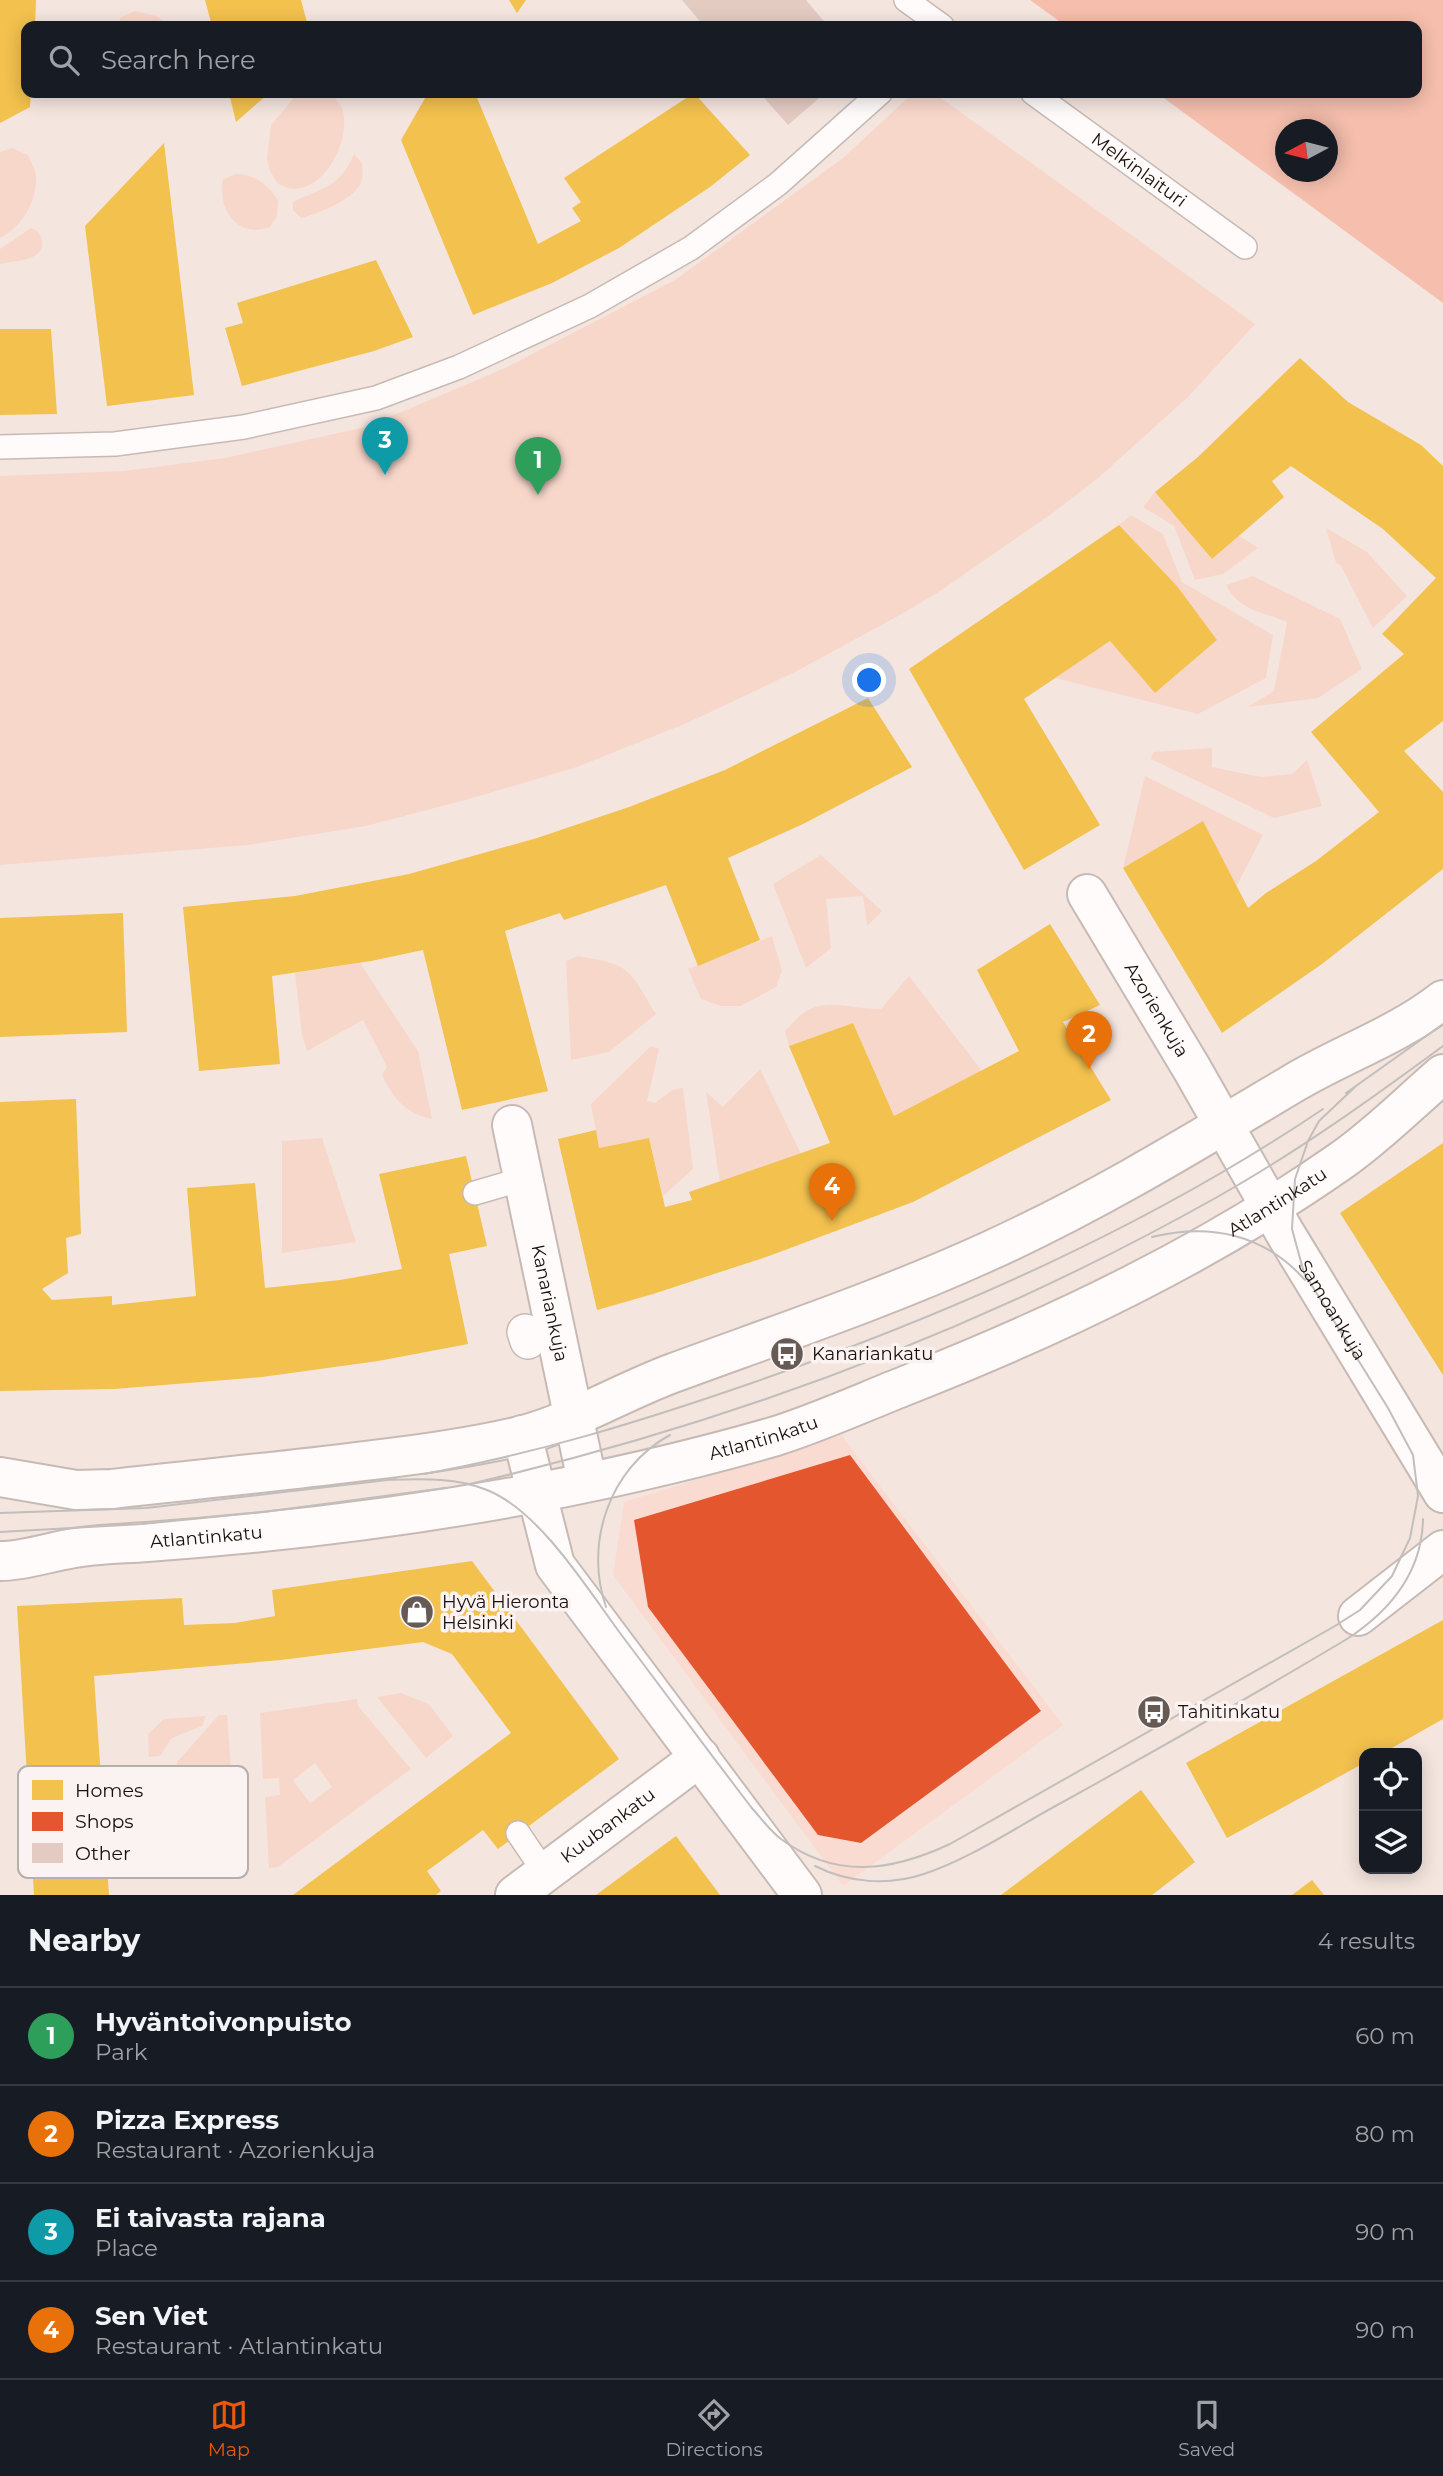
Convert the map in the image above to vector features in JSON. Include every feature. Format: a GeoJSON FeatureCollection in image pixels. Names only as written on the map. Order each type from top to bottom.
{"type":"FeatureCollection","features":[{"type":"Feature","properties":{"kind":"street","name":"Azorienkuja"},"geometry":{"type":"LineString","coordinates":[[1087,894],[1224,1126]]}},
{"type":"Feature","properties":{"kind":"street"},"geometry":{"type":"LineString","coordinates":[[0,1477],[76,1490],[112,1489],[385,1459],[478,1445],[522,1435],[573,1416],[637,1386],[884,1296],[989,1251],[1093,1201],[1294,1083],[1412,1022],[1443,1000]]}},
{"type":"Feature","properties":{"kind":"street","name":"Atlantinkatu"},"geometry":{"type":"LineString","coordinates":[[0,1561],[92,1546],[205,1538],[412,1513],[537,1492],[696,1458],[782,1434],[959,1364],[1138,1283],[1271,1208],[1344,1158],[1383,1129],[1443,1074]]}},
{"type":"Feature","properties":{"kind":"street","name":"Kanariankuja"},"geometry":{"type":"LineString","coordinates":[[512,1125],[587,1481]]}},
{"type":"Feature","properties":{"kind":"street","name":"Samoankuja"},"geometry":{"type":"LineString","coordinates":[[1224,1126],[1443,1493]]}},
{"type":"Feature","properties":{"kind":"street"},"geometry":{"type":"LineString","coordinates":[[522,1435],[555,1565],[802,1895]]}},
{"type":"Feature","properties":{"kind":"street"},"geometry":{"type":"LineString","coordinates":[[1358,1616],[1443,1550]]}},
{"type":"Feature","properties":{"kind":"street","name":"Kuubankatu"},"geometry":{"type":"LineString","coordinates":[[515,1895],[700,1757]]}},
{"type":"Feature","properties":{"kind":"lane"},"geometry":{"type":"LineString","coordinates":[[906,0],[935,21]]}},
{"type":"Feature","properties":{"kind":"lane"},"geometry":{"type":"LineString","coordinates":[[0,447],[115,444],[244,427],[376,398],[459,367],[590,306],[691,248],[778,184],[874,98]]}},
{"type":"Feature","properties":{"kind":"lane","name":"Melkinlaituri"},"geometry":{"type":"LineString","coordinates":[[1040,98],[1245,247]]}},
{"type":"Feature","properties":{"kind":"lane"},"geometry":{"type":"LineString","coordinates":[[475,1193],[523,1179]]}},
{"type":"Feature","properties":{"kind":"lane"},"geometry":{"type":"LineString","coordinates":[[518,1833],[545,1873]]}},
{"type":"Feature","properties":{"kind":"shaded area"},"geometry":{"type":"Polygon","coordinates":[[[1030,0],[1443,0],[1443,303],[1278,182],[1338,182],[1338,119],[1275,119],[1275,180],[1164,98],[1422,98],[1422,21],[1059,21],[1030,0]]]}},
{"type":"Feature","properties":{"kind":"shaded area"},"geometry":{"type":"Polygon","coordinates":[[[135,11],[156,16],[163,21],[119,21],[121,17],[135,11]]]}},
{"type":"Feature","properties":{"kind":"shaded area"},"geometry":{"type":"Polygon","coordinates":[[[294,98],[334,98],[342,108],[344,120],[340,146],[326,171],[306,187],[294,189],[278,184],[270,171],[267,159],[271,125],[294,98]]]}},
{"type":"Feature","properties":{"kind":"shaded area"},"geometry":{"type":"Polygon","coordinates":[[[908,98],[941,98],[1255,324],[1188,397],[1097,479],[1054,512],[937,593],[900,615],[795,672],[687,723],[577,767],[366,826],[248,845],[0,865],[0,476],[124,471],[225,458],[366,427],[505,368],[675,280],[843,158],[908,98]]]}},
{"type":"Feature","properties":{"kind":"shaded area"},"geometry":{"type":"Polygon","coordinates":[[[12,148],[28,155],[35,173],[36,186],[27,213],[15,227],[0,238],[0,152],[12,148]]]}},
{"type":"Feature","properties":{"kind":"shaded area"},"geometry":{"type":"Polygon","coordinates":[[[354,154],[362,163],[363,169],[361,183],[356,191],[334,206],[301,218],[293,210],[293,202],[330,185],[342,174],[354,154]]]}},
{"type":"Feature","properties":{"kind":"shaded area"},"geometry":{"type":"Polygon","coordinates":[[[236,174],[260,181],[278,200],[277,216],[270,227],[248,229],[232,219],[223,201],[222,190],[223,179],[236,174]]]}},
{"type":"Feature","properties":{"kind":"shaded area"},"geometry":{"type":"Polygon","coordinates":[[[31,228],[38,232],[42,240],[39,252],[28,259],[0,264],[0,249],[31,228]]]}},
{"type":"Feature","properties":{"kind":"shaded area"},"geometry":{"type":"Polygon","coordinates":[[[1155,492],[1212,559],[1238,535],[1258,548],[1223,574],[1195,580],[1174,526],[1143,507],[1155,492]]]}},
{"type":"Feature","properties":{"kind":"shaded area"},"geometry":{"type":"Polygon","coordinates":[[[1131,515],[1163,534],[1182,582],[1273,635],[1266,678],[1198,714],[1055,678],[1110,641],[1155,693],[1217,640],[1177,586],[1119,525],[1131,515]]]}},
{"type":"Feature","properties":{"kind":"shaded area"},"geometry":{"type":"Polygon","coordinates":[[[1326,528],[1367,552],[1407,596],[1373,628],[1341,566],[1336,563],[1326,528]]]}},
{"type":"Feature","properties":{"kind":"shaded area"},"geometry":{"type":"Polygon","coordinates":[[[1253,576],[1340,619],[1362,669],[1318,698],[1248,707],[1274,691],[1287,622],[1245,606],[1226,585],[1253,576]]]}},
{"type":"Feature","properties":{"kind":"shaded area"},"geometry":{"type":"Polygon","coordinates":[[[1212,748],[1212,767],[1261,777],[1292,774],[1307,760],[1322,806],[1274,818],[1151,759],[1153,752],[1212,748]]]}},
{"type":"Feature","properties":{"kind":"shaded area"},"geometry":{"type":"Polygon","coordinates":[[[1145,776],[1263,835],[1236,887],[1123,868],[1145,776]]]}},
{"type":"Feature","properties":{"kind":"shaded area"},"geometry":{"type":"Polygon","coordinates":[[[821,855],[882,911],[867,926],[863,896],[826,899],[831,948],[806,968],[773,884],[821,855]]]}},
{"type":"Feature","properties":{"kind":"shaded area"},"geometry":{"type":"Polygon","coordinates":[[[772,936],[782,971],[776,987],[741,1006],[721,1006],[701,999],[688,969],[772,936]]]}},
{"type":"Feature","properties":{"kind":"shaded area"},"geometry":{"type":"Polygon","coordinates":[[[578,956],[609,962],[627,971],[656,1014],[609,1052],[571,1060],[566,961],[578,956]]]}},
{"type":"Feature","properties":{"kind":"shaded area"},"geometry":{"type":"Polygon","coordinates":[[[360,963],[418,1051],[432,1119],[415,1114],[401,1104],[391,1091],[382,1075],[387,1067],[363,1020],[307,1051],[302,1035],[295,973],[360,963]]]}},
{"type":"Feature","properties":{"kind":"shaded area"},"geometry":{"type":"Polygon","coordinates":[[[909,976],[982,1071],[894,1116],[853,1023],[789,1046],[785,1031],[803,1013],[819,1006],[881,1009],[909,976]]]}},
{"type":"Feature","properties":{"kind":"shaded area"},"geometry":{"type":"Polygon","coordinates":[[[651,1046],[659,1049],[647,1101],[655,1103],[672,1090],[683,1088],[693,1169],[663,1196],[649,1138],[599,1148],[591,1104],[651,1046]]]}},
{"type":"Feature","properties":{"kind":"shaded area"},"geometry":{"type":"Polygon","coordinates":[[[760,1069],[801,1154],[720,1183],[706,1092],[723,1107],[760,1069]]]}},
{"type":"Feature","properties":{"kind":"shaded area"},"geometry":{"type":"Polygon","coordinates":[[[322,1138],[356,1242],[282,1253],[282,1141],[322,1138]]]}},
{"type":"Feature","properties":{"kind":"shaded area"},"geometry":{"type":"Polygon","coordinates":[[[841,1435],[1063,1725],[843,1886],[613,1575],[624,1502],[841,1435]]]}},
{"type":"Feature","properties":{"kind":"shaded area"},"geometry":{"type":"Polygon","coordinates":[[[401,1693],[429,1704],[453,1736],[426,1758],[377,1697],[401,1693]]]}},
{"type":"Feature","properties":{"kind":"shaded area"},"geometry":{"type":"Polygon","coordinates":[[[357,1699],[358,1706],[411,1769],[278,1867],[269,1868],[265,1797],[280,1795],[279,1778],[263,1779],[260,1713],[357,1699]],[[315,1763],[293,1780],[310,1803],[332,1787],[315,1763]]]}},
{"type":"Feature","properties":{"kind":"shaded area"},"geometry":{"type":"Polygon","coordinates":[[[219,1715],[227,1715],[231,1766],[177,1766],[177,1762],[219,1715]]]}},
{"type":"Feature","properties":{"kind":"shaded area"},"geometry":{"type":"Polygon","coordinates":[[[206,1716],[202,1726],[172,1738],[160,1756],[149,1757],[148,1734],[164,1719],[206,1716]]]}},
{"type":"Feature","properties":{"kind":"building: Homes"},"geometry":{"type":"Polygon","coordinates":[[[0,0],[36,0],[35,21],[21,21],[21,98],[31,98],[30,107],[0,123],[0,0]]]}},
{"type":"Feature","properties":{"kind":"building: Homes"},"geometry":{"type":"Polygon","coordinates":[[[205,0],[301,0],[307,21],[211,21],[205,0]]]}},
{"type":"Feature","properties":{"kind":"building: Homes"},"geometry":{"type":"Polygon","coordinates":[[[509,0],[526,0],[517,13],[509,0]]]}},
{"type":"Feature","properties":{"kind":"building: Homes"},"geometry":{"type":"Polygon","coordinates":[[[230,98],[263,98],[236,122],[230,98]]]}},
{"type":"Feature","properties":{"kind":"building: Homes"},"geometry":{"type":"Polygon","coordinates":[[[425,98],[477,98],[538,244],[581,221],[572,208],[581,202],[564,178],[686,98],[699,98],[750,155],[710,187],[619,248],[552,283],[473,315],[401,140],[425,98]]]}},
{"type":"Feature","properties":{"kind":"building: Homes"},"geometry":{"type":"Polygon","coordinates":[[[164,143],[194,395],[107,406],[85,226],[164,143]]]}},
{"type":"Feature","properties":{"kind":"building: Homes"},"geometry":{"type":"Polygon","coordinates":[[[376,260],[413,337],[374,351],[242,386],[225,328],[243,323],[237,303],[376,260]]]}},
{"type":"Feature","properties":{"kind":"building: Homes"},"geometry":{"type":"Polygon","coordinates":[[[0,329],[51,329],[57,414],[0,415],[0,329]]]}},
{"type":"Feature","properties":{"kind":"building: Homes"},"geometry":{"type":"Polygon","coordinates":[[[1300,358],[1348,402],[1421,445],[1443,466],[1443,721],[1404,751],[1443,792],[1443,869],[1322,964],[1222,1033],[1123,868],[1203,821],[1248,908],[1266,893],[1316,861],[1379,812],[1311,732],[1404,654],[1382,634],[1436,578],[1383,529],[1291,466],[1272,481],[1284,497],[1212,559],[1155,492],[1198,457],[1300,358]]]}},
{"type":"Feature","properties":{"kind":"building: Homes"},"geometry":{"type":"Polygon","coordinates":[[[1119,525],[1177,586],[1217,640],[1155,693],[1110,641],[1024,699],[1100,825],[1024,870],[909,669],[1119,525]]]}},
{"type":"Feature","properties":{"kind":"building: Homes"},"geometry":{"type":"Polygon","coordinates":[[[868,698],[912,767],[803,824],[728,858],[760,940],[698,966],[666,885],[564,920],[560,913],[505,931],[548,1091],[462,1110],[423,950],[272,976],[280,1064],[199,1071],[183,907],[295,896],[409,874],[537,838],[629,807],[725,770],[868,698]]]}},
{"type":"Feature","properties":{"kind":"building: Homes"},"geometry":{"type":"Polygon","coordinates":[[[123,913],[127,1032],[0,1037],[0,918],[123,913]]]}},
{"type":"Feature","properties":{"kind":"building: Homes"},"geometry":{"type":"Polygon","coordinates":[[[1050,924],[1100,1005],[1063,1022],[1111,1100],[913,1202],[769,1256],[597,1310],[558,1139],[596,1130],[599,1148],[649,1138],[665,1207],[692,1200],[689,1192],[830,1143],[789,1046],[853,1023],[894,1116],[1019,1051],[977,970],[1050,924]]]}},
{"type":"Feature","properties":{"kind":"building: Homes"},"geometry":{"type":"Polygon","coordinates":[[[76,1099],[81,1234],[66,1238],[68,1273],[42,1289],[52,1300],[112,1296],[112,1305],[196,1296],[187,1188],[255,1183],[265,1288],[340,1280],[402,1269],[379,1174],[466,1156],[487,1246],[449,1254],[468,1344],[378,1361],[262,1377],[114,1389],[0,1391],[0,1102],[76,1099]]]}},
{"type":"Feature","properties":{"kind":"building: Homes"},"geometry":{"type":"Polygon","coordinates":[[[1443,1143],[1443,1375],[1340,1213],[1443,1143]]]}},
{"type":"Feature","properties":{"kind":"building: Homes"},"geometry":{"type":"Polygon","coordinates":[[[472,1561],[619,1759],[498,1849],[483,1830],[427,1871],[441,1891],[436,1895],[293,1895],[511,1733],[452,1654],[423,1642],[281,1660],[94,1676],[100,1766],[26,1766],[17,1606],[182,1598],[184,1625],[235,1623],[275,1616],[272,1590],[472,1561]]]}},
{"type":"Feature","properties":{"kind":"building: Homes"},"geometry":{"type":"Polygon","coordinates":[[[1443,1620],[1443,1719],[1392,1748],[1359,1748],[1359,1766],[1227,1838],[1186,1763],[1443,1620]]]}},
{"type":"Feature","properties":{"kind":"building: Homes"},"geometry":{"type":"Polygon","coordinates":[[[1141,1790],[1195,1862],[1152,1895],[1001,1895],[1141,1790]]]}},
{"type":"Feature","properties":{"kind":"building: Homes"},"geometry":{"type":"Polygon","coordinates":[[[676,1836],[720,1895],[596,1895],[676,1836]]]}},
{"type":"Feature","properties":{"kind":"building: Homes"},"geometry":{"type":"Polygon","coordinates":[[[33,1878],[108,1878],[109,1895],[34,1895],[33,1878]]]}},
{"type":"Feature","properties":{"kind":"building: Homes"},"geometry":{"type":"Polygon","coordinates":[[[1312,1880],[1324,1895],[1292,1895],[1312,1880]]]}},
{"type":"Feature","properties":{"kind":"building: Shops"},"geometry":{"type":"Polygon","coordinates":[[[850,1455],[1041,1711],[861,1843],[818,1835],[648,1607],[634,1520],[850,1455]]]}},
{"type":"Feature","properties":{"kind":"building: Other"},"geometry":{"type":"Polygon","coordinates":[[[682,0],[806,0],[824,21],[700,21],[682,0]]]}},
{"type":"Feature","properties":{"kind":"building: Other"},"geometry":{"type":"Polygon","coordinates":[[[764,98],[819,98],[788,125],[764,98]]]}},
{"type":"Feature","properties":{"kind":"tram line"},"geometry":{"type":"LineString","coordinates":[[1346,1093],[1443,1024]]}},
{"type":"Feature","properties":{"kind":"tram line"},"geometry":{"type":"LineString","coordinates":[[470,1484],[568,1460],[760,1401],[855,1367],[1040,1288],[1130,1244],[1248,1179],[1389,1086],[1443,1046]]}},
{"type":"Feature","properties":{"kind":"tram line"},"geometry":{"type":"LineString","coordinates":[[387,1480],[438,1480],[475,1486],[507,1501],[527,1516],[564,1556],[751,1807],[781,1839],[822,1861],[843,1866],[886,1865],[928,1853],[950,1844],[1335,1626],[1360,1610],[1392,1576],[1410,1538],[1418,1496],[1413,1455],[1388,1408],[1304,1273],[1292,1229],[1295,1179],[1308,1141],[1319,1121],[1355,1087]]}},
{"type":"Feature","properties":{"kind":"tram line"},"geometry":{"type":"LineString","coordinates":[[424,1474],[507,1457],[669,1411],[824,1357],[972,1298],[1117,1230],[1256,1152],[1323,1109]]}},
{"type":"Feature","properties":{"kind":"tram line"},"geometry":{"type":"LineString","coordinates":[[1152,1237],[1195,1231],[1235,1236],[1272,1252],[1305,1280]]}},
{"type":"Feature","properties":{"kind":"tram line"},"geometry":{"type":"LineString","coordinates":[[606,1607],[598,1558],[600,1534],[607,1510],[617,1487],[631,1467],[649,1449],[670,1435]]}},
{"type":"Feature","properties":{"kind":"tram line"},"geometry":{"type":"LineString","coordinates":[[0,1513],[146,1508],[396,1479]]}},
{"type":"Feature","properties":{"kind":"tram line"},"geometry":{"type":"LineString","coordinates":[[0,1532],[142,1524],[264,1512],[445,1488]]}},
{"type":"Feature","properties":{"kind":"tram line"},"geometry":{"type":"LineString","coordinates":[[815,1866],[841,1876],[869,1881],[910,1878],[941,1868],[1205,1722],[1347,1639],[1377,1616],[1390,1603],[1410,1573],[1417,1556],[1423,1519]]}},
{"type":"Feature","properties":{"kind":"place","name":"Ei taivasta rajana"},"geometry":{"type":"Point","coordinates":[385,475]}},
{"type":"Feature","properties":{"kind":"place","name":"Hyväntoivonpuisto"},"geometry":{"type":"Point","coordinates":[538,495]}},
{"type":"Feature","properties":{"kind":"place","name":"Pizza Express"},"geometry":{"type":"Point","coordinates":[1089,1069]}},
{"type":"Feature","properties":{"kind":"place","name":"Sen Viet"},"geometry":{"type":"Point","coordinates":[832,1221]}},
{"type":"Feature","properties":{"kind":"place","name":"Kanariankatu"},"geometry":{"type":"Point","coordinates":[787,1354]}},
{"type":"Feature","properties":{"kind":"place","name":"Hyvä Hieronta Helsinki"},"geometry":{"type":"Point","coordinates":[417,1612]}},
{"type":"Feature","properties":{"kind":"place","name":"Tahitinkatu"},"geometry":{"type":"Point","coordinates":[1154,1712]}}]}
